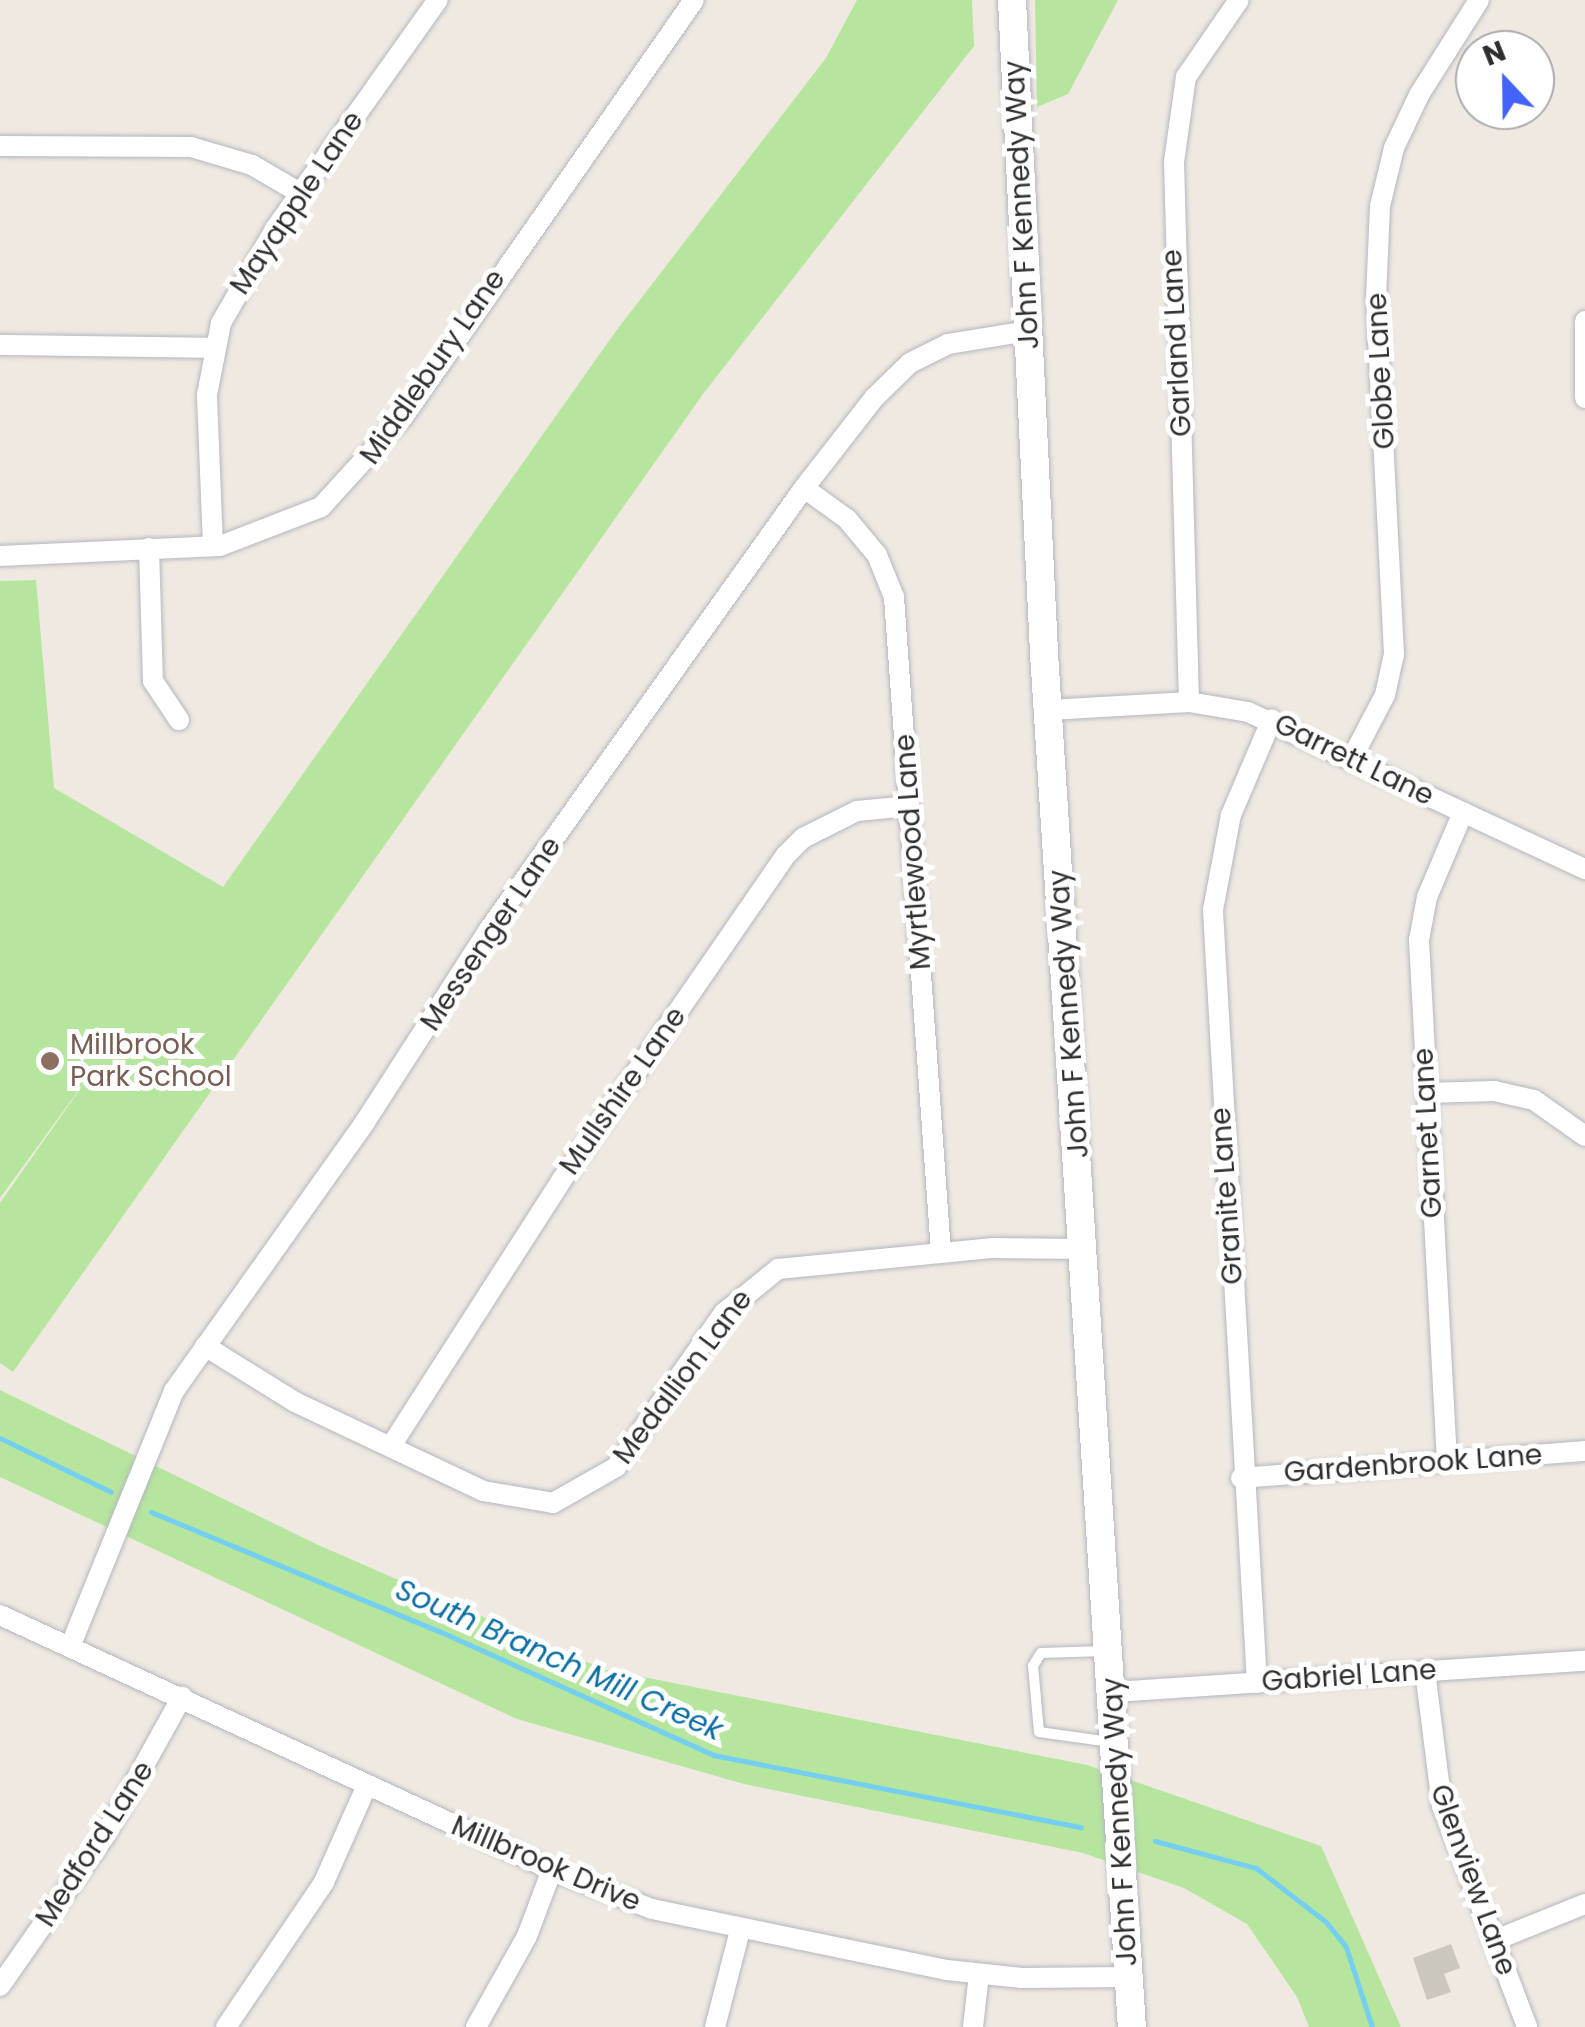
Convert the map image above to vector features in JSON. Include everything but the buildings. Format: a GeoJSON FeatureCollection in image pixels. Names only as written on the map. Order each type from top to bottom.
{"type":"FeatureCollection","features":[{"type":"Feature","properties":{"kind":"street","name":"Mayapple Lane"},"geometry":{"type":"LineString","coordinates":[[213,546],[207,418],[213,348],[232,299],[300,194],[438,0]]}},
{"type":"Feature","properties":{"kind":"street","name":"Middlebury Lane"},"geometry":{"type":"LineString","coordinates":[[0,556],[213,546],[296,521],[364,467],[694,0]]}},
{"type":"Feature","properties":{"kind":"street","name":"John F Kennedy Way"},"geometry":{"type":"LineString","coordinates":[[1012,0],[1049,710],[1132,2027]]}},
{"type":"Feature","properties":{"kind":"street","name":"Garland Lane"},"geometry":{"type":"LineString","coordinates":[[1189,702],[1174,162],[1186,77],[1239,0]]}},
{"type":"Feature","properties":{"kind":"street","name":"Globe Lane"},"geometry":{"type":"LineString","coordinates":[[1352,758],[1385,695],[1394,654],[1377,326],[1380,206],[1394,148],[1420,95],[1479,0]]}},
{"type":"Feature","properties":{"kind":"street"},"geometry":{"type":"LineString","coordinates":[[0,146],[191,147],[252,165],[300,194]]}},
{"type":"Feature","properties":{"kind":"street"},"geometry":{"type":"LineString","coordinates":[[1585,321],[1585,398]]}},
{"type":"Feature","properties":{"kind":"street","name":"Messenger Lane"},"geometry":{"type":"LineString","coordinates":[[70,1647],[160,1420],[205,1346],[365,1122],[488,931],[804,488],[882,388],[910,363],[948,344],[1028,332]]}},
{"type":"Feature","properties":{"kind":"street"},"geometry":{"type":"LineString","coordinates":[[0,345],[213,348]]}},
{"type":"Feature","properties":{"kind":"street","name":"Myrtlewood Lane"},"geometry":{"type":"LineString","coordinates":[[804,488],[847,520],[888,573],[910,806],[941,1252]]}},
{"type":"Feature","properties":{"kind":"street"},"geometry":{"type":"LineString","coordinates":[[149,548],[153,681],[179,720]]}},
{"type":"Feature","properties":{"kind":"street","name":"Garrett Lane"},"geometry":{"type":"LineString","coordinates":[[1049,710],[1189,702],[1272,719],[1585,869]]}},
{"type":"Feature","properties":{"kind":"street","name":"Granite Lane"},"geometry":{"type":"LineString","coordinates":[[1257,1683],[1241,1478],[1213,910],[1230,815],[1272,719]]}},
{"type":"Feature","properties":{"kind":"street","name":"Mullshire Lane"},"geometry":{"type":"LineString","coordinates":[[391,1446],[560,1181],[786,855],[802,838],[857,812],[910,806]]}},
{"type":"Feature","properties":{"kind":"street","name":"Garnet Lane"},"geometry":{"type":"LineString","coordinates":[[1447,1461],[1426,1093],[1422,918],[1463,812]]}},
{"type":"Feature","properties":{"kind":"street"},"geometry":{"type":"LineString","coordinates":[[1426,1093],[1494,1092],[1534,1100],[1585,1136]]}},
{"type":"Feature","properties":{"kind":"street","name":"Medallion Lane"},"geometry":{"type":"LineString","coordinates":[[205,1346],[295,1402],[483,1491],[553,1504],[616,1468],[724,1314],[758,1280],[801,1263],[941,1252],[1084,1249]]}},
{"type":"Feature","properties":{"kind":"street","name":"Gardenbrook Lane"},"geometry":{"type":"LineString","coordinates":[[1241,1478],[1585,1451]]}},
{"type":"Feature","properties":{"kind":"street","name":"Millbrook Drive"},"geometry":{"type":"LineString","coordinates":[[0,1615],[552,1870],[652,1909],[740,1930],[980,1974],[1129,1977]]}},
{"type":"Feature","properties":{"kind":"street","name":"Gabriel Lane"},"geometry":{"type":"LineString","coordinates":[[1113,1692],[1585,1661]]}},
{"type":"Feature","properties":{"kind":"street","name":"Glenview Lane"},"geometry":{"type":"LineString","coordinates":[[1425,1671],[1435,1779],[1527,2027]]}},
{"type":"Feature","properties":{"kind":"street","name":"Medford Lane"},"geometry":{"type":"LineString","coordinates":[[0,1986],[106,1834],[182,1697]]}},
{"type":"Feature","properties":{"kind":"street"},"geometry":{"type":"LineString","coordinates":[[226,2027],[324,1882],[367,1785]]}},
{"type":"Feature","properties":{"kind":"street"},"geometry":{"type":"LineString","coordinates":[[476,2027],[517,1956],[552,1870]]}},
{"type":"Feature","properties":{"kind":"street"},"geometry":{"type":"LineString","coordinates":[[1493,1941],[1585,1904]]}},
{"type":"Feature","properties":{"kind":"street"},"geometry":{"type":"LineString","coordinates":[[715,2027],[740,1930]]}},
{"type":"Feature","properties":{"kind":"street"},"geometry":{"type":"LineString","coordinates":[[973,2027],[980,1974]]}},
{"type":"Feature","properties":{"kind":"lane"},"geometry":{"type":"LineString","coordinates":[[1110,1650],[1041,1653],[1033,1666],[1044,1737],[1116,1742]]}},
{"type":"Feature","properties":{"kind":"green space"},"geometry":{"type":"Polygon","coordinates":[[[857,0],[972,0],[974,46],[703,394],[13,1372],[0,1363],[0,1203],[97,1065],[0,1198],[0,581],[36,580],[54,788],[223,887],[616,331],[826,58],[857,0]]]}},
{"type":"Feature","properties":{"kind":"green space"},"geometry":{"type":"Polygon","coordinates":[[[1035,0],[1118,0],[1068,94],[1037,107],[1035,0]]]}},
{"type":"Feature","properties":{"kind":"green space"},"geometry":{"type":"Polygon","coordinates":[[[0,1390],[316,1544],[603,1669],[1087,1765],[1321,1846],[1401,2027],[1309,2027],[1297,1997],[1247,1924],[1184,1888],[1083,1853],[744,1784],[517,1719],[0,1477],[0,1390]]]}},
{"type":"Feature","properties":{"kind":"waterway","name":"South Branch Mill Creek"},"geometry":{"type":"LineString","coordinates":[[0,1438],[111,1492]]}},
{"type":"Feature","properties":{"kind":"waterway","name":"South Branch Mill Creek"},"geometry":{"type":"LineString","coordinates":[[151,1512],[439,1631],[713,1755],[1081,1827]]}},
{"type":"Feature","properties":{"kind":"waterway","name":"South Branch Mill Creek"},"geometry":{"type":"LineString","coordinates":[[1155,1841],[1256,1868],[1326,1922],[1346,1947],[1372,2027]]}},
{"type":"Feature","properties":{"kind":"place","name":"Millbrook Park School"},"geometry":{"type":"Point","coordinates":[50,1061]}}]}
